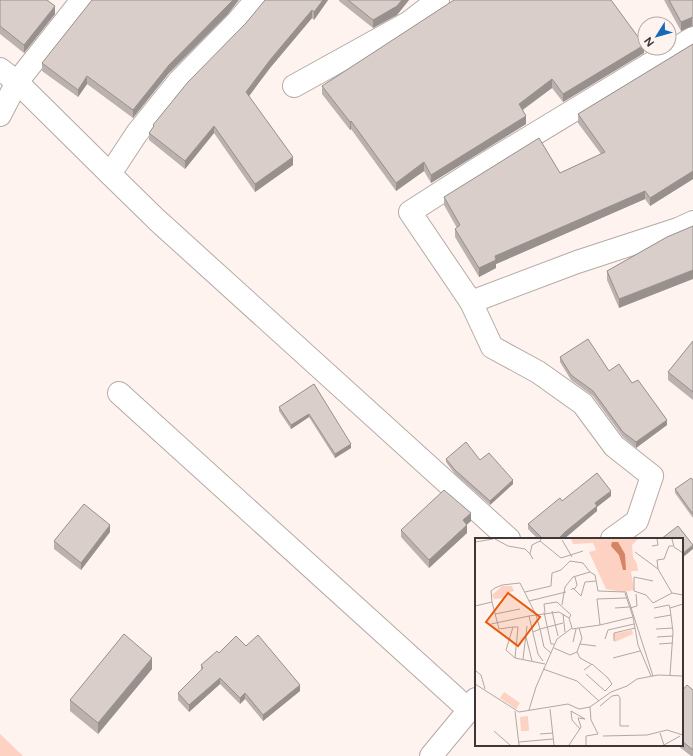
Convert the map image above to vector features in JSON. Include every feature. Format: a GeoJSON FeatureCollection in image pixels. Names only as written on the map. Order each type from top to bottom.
{"type":"FeatureCollection","features":[{"type":"Feature","properties":{"kind":"street"},"geometry":{"type":"LineString","coordinates":[[0,115],[8,75],[82,0]]}},
{"type":"Feature","properties":{"kind":"street"},"geometry":{"type":"LineString","coordinates":[[110,174],[137,133],[179,81],[237,22],[256,0]]}},
{"type":"Feature","properties":{"kind":"street"},"geometry":{"type":"LineString","coordinates":[[294,86],[408,23],[438,0]]}},
{"type":"Feature","properties":{"kind":"street"},"geometry":{"type":"LineString","coordinates":[[613,538],[637,521],[652,476],[614,446],[583,404],[538,372],[492,347],[471,302],[410,212],[477,169],[693,38]]}},
{"type":"Feature","properties":{"kind":"street"},"geometry":{"type":"LineString","coordinates":[[8,75],[157,220],[508,538]]}},
{"type":"Feature","properties":{"kind":"street"},"geometry":{"type":"LineString","coordinates":[[471,302],[577,262],[678,229],[693,222]]}},
{"type":"Feature","properties":{"kind":"street"},"geometry":{"type":"LineString","coordinates":[[119,392],[472,704],[431,756]]}},
{"type":"Feature","properties":{"kind":"shaded area"},"geometry":{"type":"Polygon","coordinates":[[[0,734],[23,756],[0,756],[0,734]]]}},
{"type":"Feature","properties":{"kind":"building"},"geometry":{"type":"Polygon","coordinates":[[[0,0],[47,0],[55,6],[24,45],[0,26],[0,0]]]}},
{"type":"Feature","properties":{"kind":"building"},"geometry":{"type":"Polygon","coordinates":[[[92,0],[233,0],[169,65],[133,110],[87,76],[78,90],[42,63],[92,0]]]}},
{"type":"Feature","properties":{"kind":"building"},"geometry":{"type":"Polygon","coordinates":[[[265,0],[323,0],[314,12],[312,10],[270,60],[246,92],[293,157],[255,184],[214,126],[185,161],[149,133],[154,126],[153,125],[188,82],[246,23],[265,0]]]}},
{"type":"Feature","properties":{"kind":"building"},"geometry":{"type":"Polygon","coordinates":[[[348,0],[402,0],[397,6],[373,20],[348,0]]]}},
{"type":"Feature","properties":{"kind":"building"},"geometry":{"type":"Polygon","coordinates":[[[454,0],[611,0],[637,35],[637,49],[563,94],[552,79],[519,104],[526,116],[431,175],[424,162],[396,183],[351,121],[350,122],[322,86],[454,0]]]}},
{"type":"Feature","properties":{"kind":"building"},"geometry":{"type":"Polygon","coordinates":[[[669,0],[693,0],[693,17],[681,22],[669,0]]]}},
{"type":"Feature","properties":{"kind":"building"},"geometry":{"type":"Polygon","coordinates":[[[693,44],[693,171],[650,198],[645,191],[495,256],[496,260],[479,268],[455,229],[460,225],[444,197],[539,138],[560,173],[605,152],[578,114],[673,56],[677,56],[677,54],[693,44]]]}},
{"type":"Feature","properties":{"kind":"building"},"geometry":{"type":"Polygon","coordinates":[[[693,226],[693,270],[619,299],[607,271],[667,237],[693,226]]]}},
{"type":"Feature","properties":{"kind":"building"},"geometry":{"type":"Polygon","coordinates":[[[588,339],[609,371],[619,364],[632,383],[638,380],[667,420],[636,442],[623,432],[593,391],[571,375],[560,357],[588,339]]]}},
{"type":"Feature","properties":{"kind":"building"},"geometry":{"type":"Polygon","coordinates":[[[693,341],[693,392],[668,372],[693,341]]]}},
{"type":"Feature","properties":{"kind":"building"},"geometry":{"type":"Polygon","coordinates":[[[314,384],[351,444],[335,454],[309,414],[291,425],[279,407],[314,384]]]}},
{"type":"Feature","properties":{"kind":"building"},"geometry":{"type":"Polygon","coordinates":[[[466,442],[480,460],[489,453],[513,480],[490,501],[455,470],[446,459],[466,442]]]}},
{"type":"Feature","properties":{"kind":"building"},"geometry":{"type":"Polygon","coordinates":[[[597,473],[611,491],[595,503],[597,506],[559,538],[542,538],[528,524],[560,498],[562,501],[597,473]]]}},
{"type":"Feature","properties":{"kind":"building"},"geometry":{"type":"Polygon","coordinates":[[[691,478],[693,480],[693,514],[675,489],[691,478]]]}},
{"type":"Feature","properties":{"kind":"building"},"geometry":{"type":"Polygon","coordinates":[[[444,490],[471,513],[463,520],[467,525],[429,560],[401,530],[444,490]]]}},
{"type":"Feature","properties":{"kind":"building"},"geometry":{"type":"Polygon","coordinates":[[[84,504],[110,525],[81,563],[54,541],[84,504]]]}},
{"type":"Feature","properties":{"kind":"building"},"geometry":{"type":"Polygon","coordinates":[[[678,526],[693,545],[683,553],[683,538],[662,538],[678,526]]]}},
{"type":"Feature","properties":{"kind":"building"},"geometry":{"type":"Polygon","coordinates":[[[124,634],[152,658],[98,723],[70,700],[124,634]]]}},
{"type":"Feature","properties":{"kind":"building"},"geometry":{"type":"Polygon","coordinates":[[[258,635],[300,685],[263,715],[245,693],[240,698],[220,678],[189,705],[178,693],[203,668],[201,665],[217,651],[219,653],[236,636],[246,646],[258,635]]]}},
{"type":"Feature","properties":{"kind":"building"},"geometry":{"type":"Polygon","coordinates":[[[687,685],[693,690],[693,750],[683,742],[683,690],[687,685]]]}}]}
